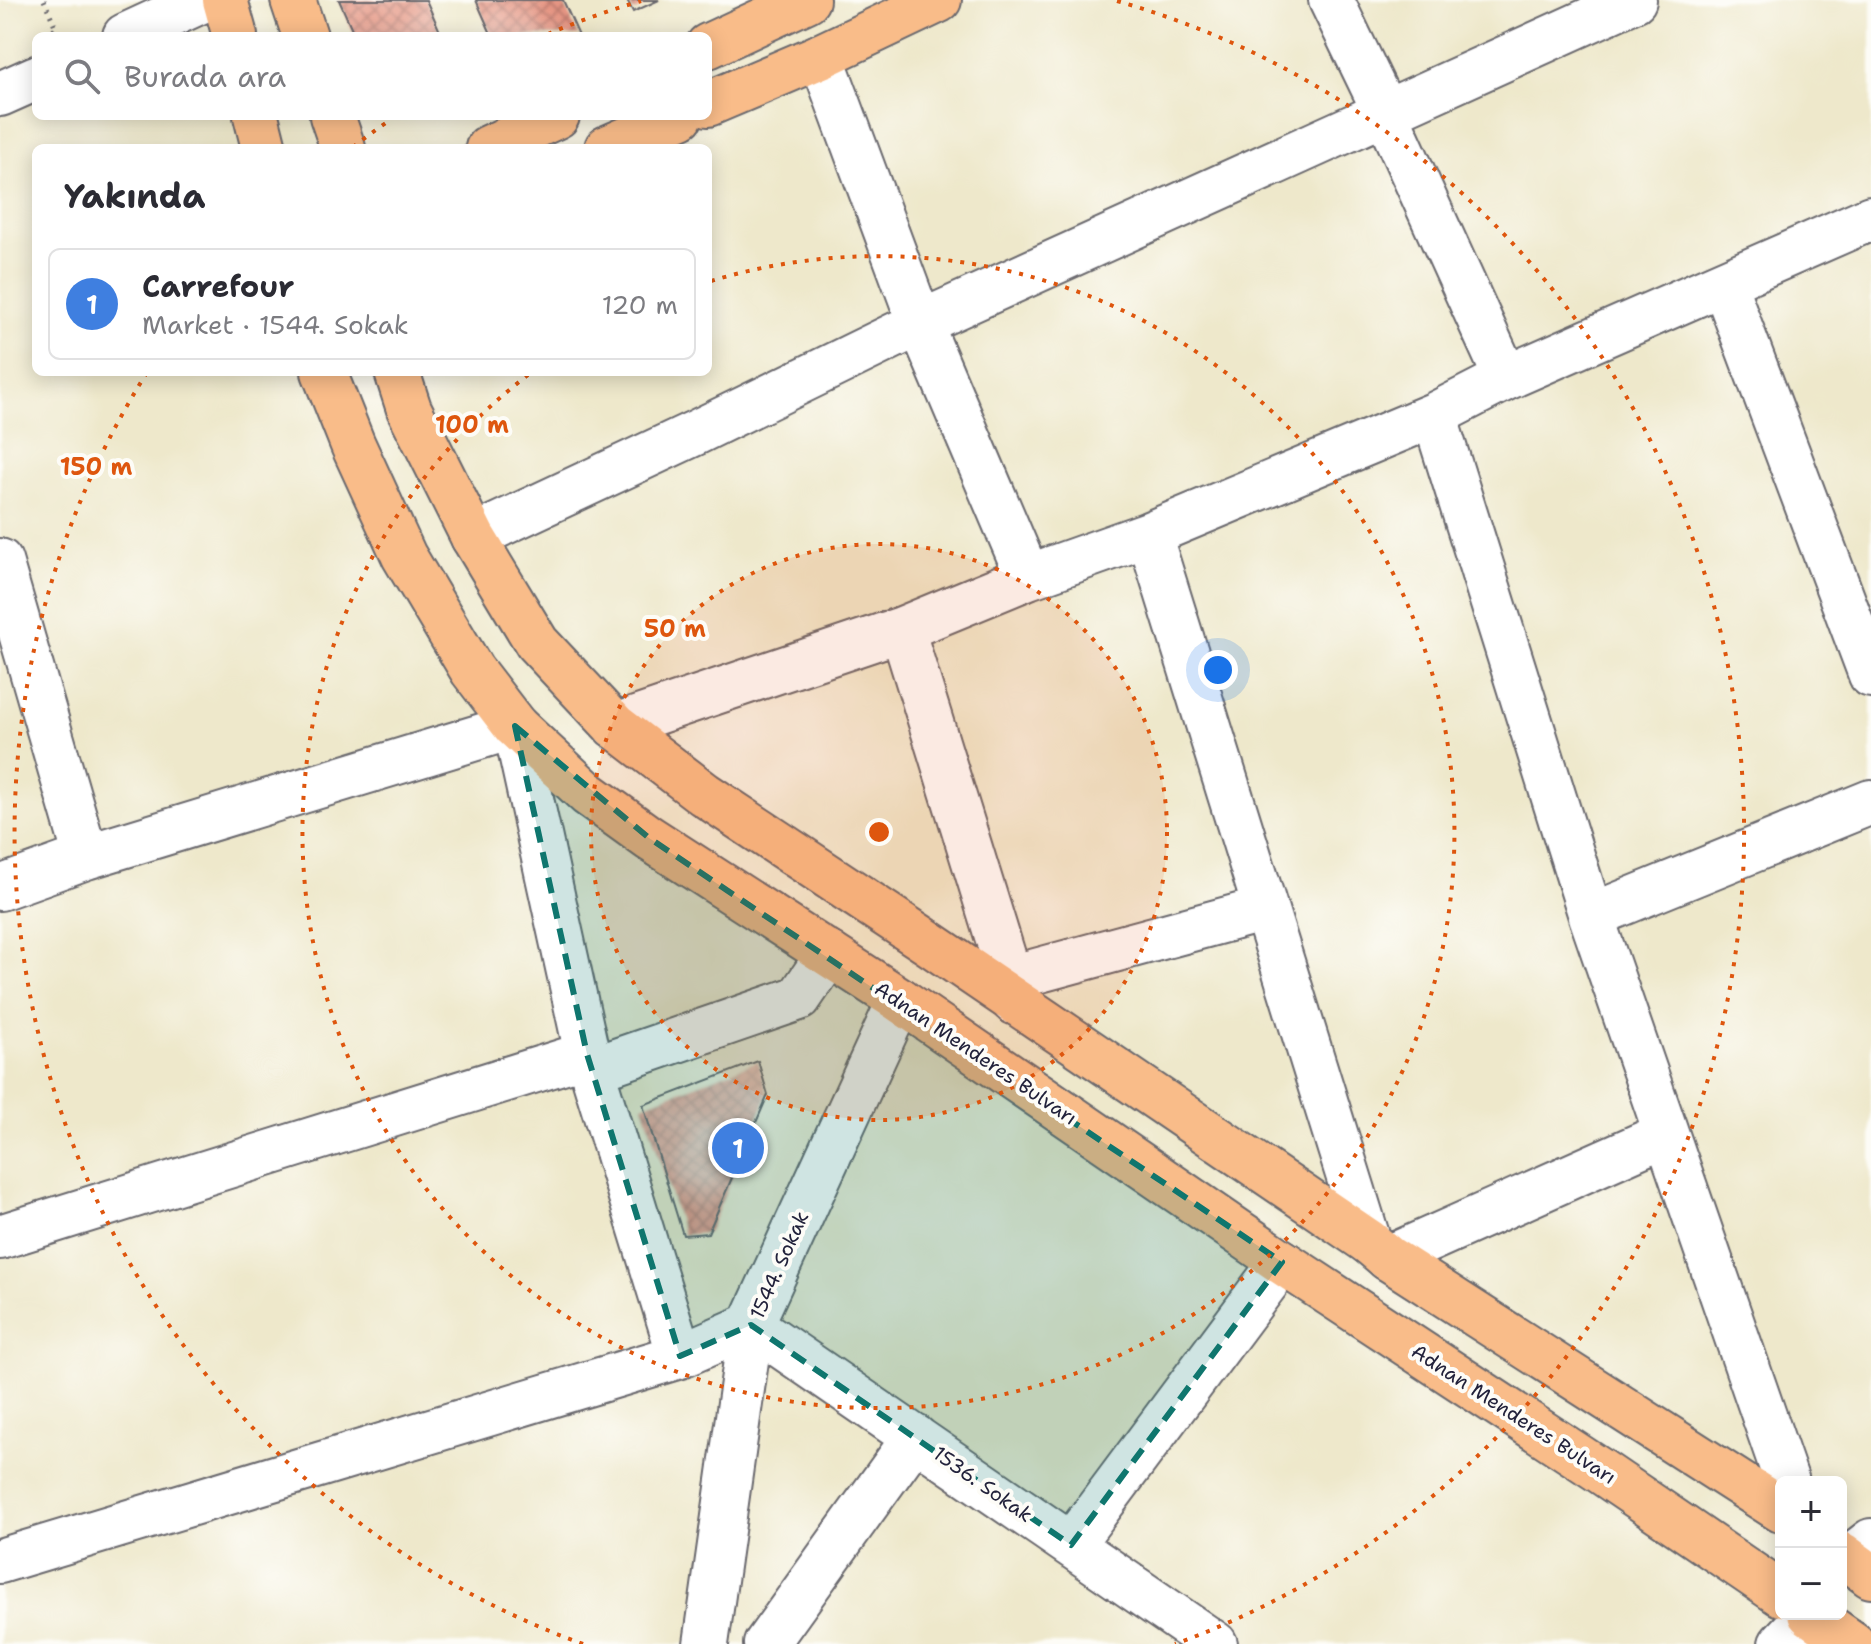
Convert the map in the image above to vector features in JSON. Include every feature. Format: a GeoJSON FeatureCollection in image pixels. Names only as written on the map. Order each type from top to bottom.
{"type":"FeatureCollection","features":[{"type":"Feature","properties":{"kind":"main road"},"geometry":{"type":"LineString","coordinates":[[225,0],[234,32]]}},
{"type":"Feature","properties":{"kind":"main road"},"geometry":{"type":"LineString","coordinates":[[293,0],[304,32]]}},
{"type":"Feature","properties":{"kind":"main road"},"geometry":{"type":"LineString","coordinates":[[712,44],[807,0]]}},
{"type":"Feature","properties":{"kind":"main road"},"geometry":{"type":"LineString","coordinates":[[712,102],[821,56],[939,0]]}},
{"type":"Feature","properties":{"kind":"main road"},"geometry":{"type":"LineString","coordinates":[[257,120],[263,144]]}},
{"type":"Feature","properties":{"kind":"main road"},"geometry":{"type":"LineString","coordinates":[[333,120],[342,144]]}},
{"type":"Feature","properties":{"kind":"main road"},"geometry":{"type":"LineString","coordinates":[[497,144],[548,120]]}},
{"type":"Feature","properties":{"kind":"main road"},"geometry":{"type":"LineString","coordinates":[[616,144],[672,120]]}},
{"type":"Feature","properties":{"kind":"main road","name":"Adnan Menderes Bulvarı"},"geometry":{"type":"LineString","coordinates":[[326,376],[353,445],[404,556],[472,670],[515,726],[588,794],[649,838],[900,1000],[1282,1262],[1586,1461],[1775,1590]]}},
{"type":"Feature","properties":{"kind":"main road"},"geometry":{"type":"LineString","coordinates":[[398,376],[409,409],[473,537],[537,643],[615,726],[704,794],[929,943],[1012,990],[1378,1250],[1775,1506]]}},
{"type":"Feature","properties":{"kind":"main road"},"geometry":{"type":"LineString","coordinates":[[1819,1620],[1853,1644]]}},
{"type":"Feature","properties":{"kind":"street"},"geometry":{"type":"LineString","coordinates":[[134,32],[203,0]]}},
{"type":"Feature","properties":{"kind":"street"},"geometry":{"type":"LineString","coordinates":[[1331,0],[1506,378]]}},
{"type":"Feature","properties":{"kind":"street"},"geometry":{"type":"LineString","coordinates":[[473,537],[920,323],[1634,0]]}},
{"type":"Feature","properties":{"kind":"street"},"geometry":{"type":"LineString","coordinates":[[821,56],[920,323],[1028,577]]}},
{"type":"Feature","properties":{"kind":"street"},"geometry":{"type":"LineString","coordinates":[[0,94],[32,80]]}},
{"type":"Feature","properties":{"kind":"street"},"geometry":{"type":"LineString","coordinates":[[615,726],[902,629],[1028,577],[1149,534],[1434,415],[1506,378],[1871,218]]}},
{"type":"Feature","properties":{"kind":"street"},"geometry":{"type":"LineString","coordinates":[[1724,284],[1871,675]]}},
{"type":"Feature","properties":{"kind":"street"},"geometry":{"type":"LineString","coordinates":[[1434,415],[1591,916],[1785,1476]]}},
{"type":"Feature","properties":{"kind":"street"},"geometry":{"type":"LineString","coordinates":[[1149,534],[1265,909],[1378,1250],[1666,1134]]}},
{"type":"Feature","properties":{"kind":"street"},"geometry":{"type":"LineString","coordinates":[[0,561],[86,857]]}},
{"type":"Feature","properties":{"kind":"street"},"geometry":{"type":"LineString","coordinates":[[902,629],[1012,990],[1265,909]]}},
{"type":"Feature","properties":{"kind":"street"},"geometry":{"type":"LineString","coordinates":[[0,888],[86,857],[515,726],[590,1062],[680,1356]]}},
{"type":"Feature","properties":{"kind":"street"},"geometry":{"type":"LineString","coordinates":[[1591,916],[1871,802]]}},
{"type":"Feature","properties":{"kind":"street"},"geometry":{"type":"LineString","coordinates":[[0,1237],[799,998],[829,954]]}},
{"type":"Feature","properties":{"kind":"street","name":"1544. Sokak"},"geometry":{"type":"LineString","coordinates":[[706,1644],[751,1325],[900,1000]]}},
{"type":"Feature","properties":{"kind":"street"},"geometry":{"type":"LineString","coordinates":[[1071,1545],[1282,1262]]}},
{"type":"Feature","properties":{"kind":"street"},"geometry":{"type":"LineString","coordinates":[[0,1561],[680,1356],[751,1325]]}},
{"type":"Feature","properties":{"kind":"street","name":"1536. Sokak"},"geometry":{"type":"LineString","coordinates":[[751,1325],[1215,1644]]}},
{"type":"Feature","properties":{"kind":"street"},"geometry":{"type":"LineString","coordinates":[[766,1644],[915,1437]]}},
{"type":"Feature","properties":{"kind":"street"},"geometry":{"type":"LineString","coordinates":[[1781,1644],[1804,1620]]}},
{"type":"Feature","properties":{"kind":"path"},"geometry":{"type":"LineString","coordinates":[[45,0],[56,28],[46,32]]}},
{"type":"Feature","properties":{"kind":"highlighted area"},"geometry":{"type":"Polygon","coordinates":[[[515,726],[649,838],[1282,1262],[1071,1545],[751,1325],[680,1356],[587,1054],[515,726]]]}},
{"type":"Feature","properties":{"kind":"building"},"geometry":{"type":"Polygon","coordinates":[[[339,0],[426,0],[440,32],[353,32],[339,0]]]}},
{"type":"Feature","properties":{"kind":"building"},"geometry":{"type":"Polygon","coordinates":[[[476,0],[563,0],[577,32],[490,32],[476,0]]]}},
{"type":"Feature","properties":{"kind":"building"},"geometry":{"type":"Polygon","coordinates":[[[627,0],[659,0],[633,12],[627,0]]]}},
{"type":"Feature","properties":{"kind":"building"},"geometry":{"type":"Polygon","coordinates":[[[758,1061],[768,1095],[708,1233],[683,1235],[643,1105],[758,1061]]]}},
{"type":"Feature","properties":{"kind":"place","name":"Carrefour"},"geometry":{"type":"Point","coordinates":[738,1148]}}]}
